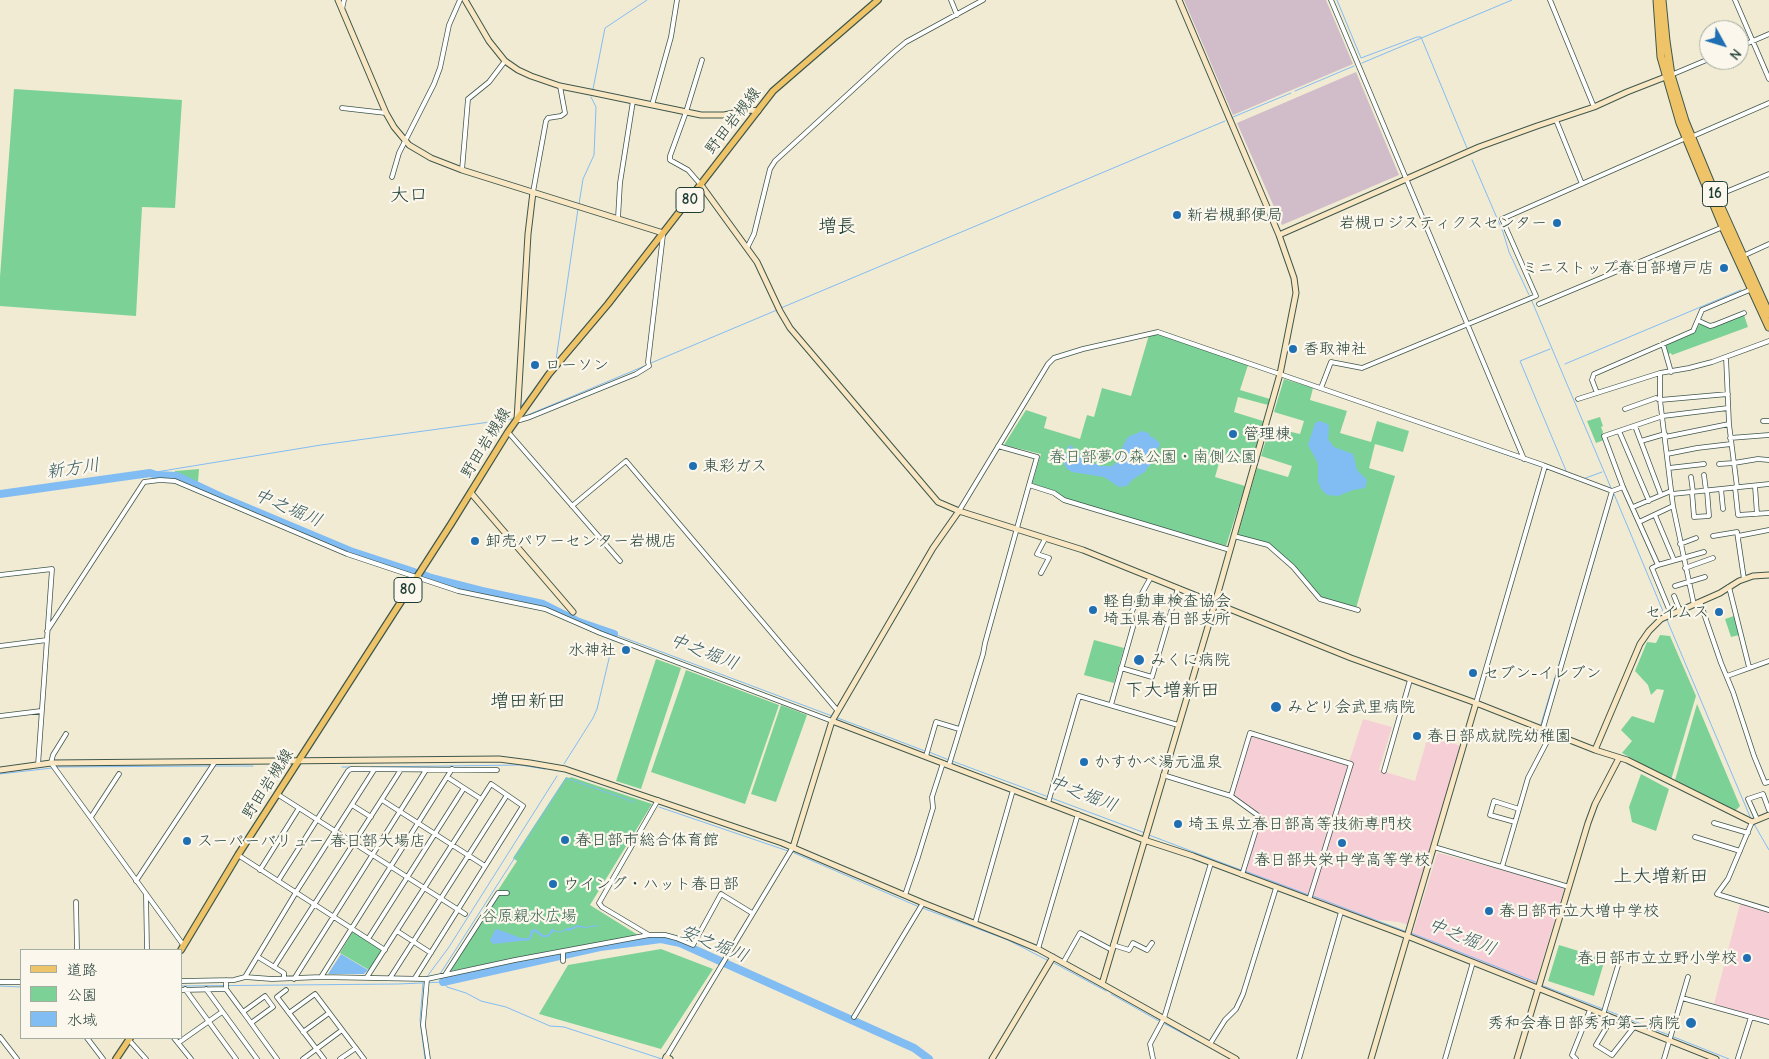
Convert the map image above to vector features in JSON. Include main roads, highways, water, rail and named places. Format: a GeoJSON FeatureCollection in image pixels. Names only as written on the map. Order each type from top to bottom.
{"type":"FeatureCollection","features":[{"type":"Feature","properties":{"kind":"highway","name":"16"},"geometry":{"type":"LineString","coordinates":[[1657,0],[1659,39],[1668,76],[1689,138],[1723,227],[1769,327]]}},
{"type":"Feature","properties":{"kind":"highway","name":"16"},"geometry":{"type":"LineString","coordinates":[[1662,0],[1668,76]]}},
{"type":"Feature","properties":{"kind":"highway","name":"16"},"geometry":{"type":"LineString","coordinates":[[1689,138],[1769,314]]}},
{"type":"Feature","properties":{"kind":"main road","name":"野田岩槻線"},"geometry":{"type":"LineString","coordinates":[[183,948],[238,855],[471,493],[508,432],[554,368],[608,304],[758,111],[783,82],[878,0]]}},
{"type":"Feature","properties":{"kind":"main road"},"geometry":{"type":"LineString","coordinates":[[116,1059],[129,1039]]}},
{"type":"Feature","properties":{"kind":"water"},"geometry":{"type":"Polygon","coordinates":[[[1319,421],[1328,424],[1328,439],[1334,447],[1353,454],[1357,470],[1367,480],[1365,488],[1338,496],[1327,495],[1321,489],[1318,481],[1318,463],[1308,445],[1315,423],[1319,421]]]}},
{"type":"Feature","properties":{"kind":"water"},"geometry":{"type":"Polygon","coordinates":[[[1142,431],[1149,433],[1150,437],[1153,436],[1160,445],[1155,453],[1155,460],[1146,471],[1132,480],[1127,486],[1119,487],[1104,477],[1072,472],[1066,468],[1064,463],[1068,447],[1071,445],[1077,452],[1075,453],[1076,455],[1082,457],[1086,462],[1098,464],[1098,466],[1112,466],[1116,463],[1115,459],[1128,437],[1142,431]]]}},
{"type":"Feature","properties":{"kind":"water"},"geometry":{"type":"Polygon","coordinates":[[[578,925],[586,927],[599,926],[585,928],[578,927],[560,933],[554,931],[548,937],[542,937],[534,931],[530,940],[493,944],[490,940],[497,929],[521,938],[529,938],[531,930],[536,929],[543,935],[548,935],[552,929],[560,932],[578,925]]]}},
{"type":"Feature","properties":{"kind":"water"},"geometry":{"type":"Polygon","coordinates":[[[341,954],[368,970],[364,974],[328,974],[341,954]]]}},
{"type":"Feature","properties":{"kind":"waterway"},"geometry":{"type":"LineString","coordinates":[[593,89],[605,28],[647,0]]}},
{"type":"Feature","properties":{"kind":"waterway"},"geometry":{"type":"LineString","coordinates":[[1337,0],[1361,58],[1421,37],[1467,148]]}},
{"type":"Feature","properties":{"kind":"waterway"},"geometry":{"type":"LineString","coordinates":[[1362,63],[1512,0]]}},
{"type":"Feature","properties":{"kind":"waterway"},"geometry":{"type":"LineString","coordinates":[[1295,91],[1354,66]]}},
{"type":"Feature","properties":{"kind":"waterway"},"geometry":{"type":"LineString","coordinates":[[1233,117],[1291,93]]}},
{"type":"Feature","properties":{"kind":"waterway"},"geometry":{"type":"LineString","coordinates":[[579,204],[583,179],[594,155],[596,107],[591,97]]}},
{"type":"Feature","properties":{"kind":"waterway"},"geometry":{"type":"LineString","coordinates":[[781,308],[1225,121]]}},
{"type":"Feature","properties":{"kind":"waterway"},"geometry":{"type":"LineString","coordinates":[[1472,160],[1503,232],[1509,252],[1529,295]]}},
{"type":"Feature","properties":{"kind":"waterway"},"geometry":{"type":"LineString","coordinates":[[520,408],[556,360],[578,209]]}},
{"type":"Feature","properties":{"kind":"waterway"},"geometry":{"type":"LineString","coordinates":[[1565,364],[1741,290]]}},
{"type":"Feature","properties":{"kind":"waterway"},"geometry":{"type":"LineString","coordinates":[[1531,299],[1611,488]]}},
{"type":"Feature","properties":{"kind":"waterway"},"geometry":{"type":"LineString","coordinates":[[651,363],[777,310]]}},
{"type":"Feature","properties":{"kind":"waterway"},"geometry":{"type":"LineString","coordinates":[[1550,349],[1520,361],[1567,473]]}},
{"type":"Feature","properties":{"kind":"waterway"},"geometry":{"type":"LineString","coordinates":[[523,417],[647,365]]}},
{"type":"Feature","properties":{"kind":"waterway"},"geometry":{"type":"LineString","coordinates":[[150,473],[321,445],[512,419]]}},
{"type":"Feature","properties":{"kind":"waterway"},"geometry":{"type":"LineString","coordinates":[[1416,423],[1477,444]]}},
{"type":"Feature","properties":{"kind":"waterway"},"geometry":{"type":"LineString","coordinates":[[1481,446],[1542,467]]}},
{"type":"Feature","properties":{"kind":"waterway"},"geometry":{"type":"LineString","coordinates":[[1548,469],[1608,491]]}},
{"type":"Feature","properties":{"kind":"waterway"},"geometry":{"type":"LineString","coordinates":[[1583,479],[1602,472]]}},
{"type":"Feature","properties":{"kind":"waterway","name":"中之堀川"},"geometry":{"type":"LineString","coordinates":[[0,494],[150,473],[177,476],[226,499],[350,551],[414,572]]}},
{"type":"Feature","properties":{"kind":"waterway"},"geometry":{"type":"LineString","coordinates":[[1614,494],[1665,616]]}},
{"type":"Feature","properties":{"kind":"waterway"},"geometry":{"type":"LineString","coordinates":[[1593,564],[1613,495]]}},
{"type":"Feature","properties":{"kind":"waterway"},"geometry":{"type":"LineString","coordinates":[[1541,724],[1588,568]]}},
{"type":"Feature","properties":{"kind":"waterway"},"geometry":{"type":"LineString","coordinates":[[1585,591],[1592,568]]}},
{"type":"Feature","properties":{"kind":"waterway","name":"中之堀川"},"geometry":{"type":"LineString","coordinates":[[421,574],[482,591],[543,604],[579,622],[614,634]]}},
{"type":"Feature","properties":{"kind":"waterway"},"geometry":{"type":"LineString","coordinates":[[1667,620],[1751,819]]}},
{"type":"Feature","properties":{"kind":"waterway","name":"中之堀川"},"geometry":{"type":"LineString","coordinates":[[613,636],[614,634],[832,716]]}},
{"type":"Feature","properties":{"kind":"waterway"},"geometry":{"type":"LineString","coordinates":[[564,764],[597,709],[612,640]]}},
{"type":"Feature","properties":{"kind":"waterway","name":"中之堀川"},"geometry":{"type":"LineString","coordinates":[[835,717],[925,751]]}},
{"type":"Feature","properties":{"kind":"waterway","name":"中之堀川"},"geometry":{"type":"LineString","coordinates":[[929,752],[949,760]]}},
{"type":"Feature","properties":{"kind":"waterway","name":"中之堀川"},"geometry":{"type":"LineString","coordinates":[[952,761],[1145,833]]}},
{"type":"Feature","properties":{"kind":"waterway"},"geometry":{"type":"LineString","coordinates":[[371,767],[520,765],[545,769]]}},
{"type":"Feature","properties":{"kind":"waterway"},"geometry":{"type":"LineString","coordinates":[[56,767],[210,766]]}},
{"type":"Feature","properties":{"kind":"waterway"},"geometry":{"type":"LineString","coordinates":[[214,766],[253,766]]}},
{"type":"Feature","properties":{"kind":"waterway"},"geometry":{"type":"LineString","coordinates":[[342,767],[352,767]]}},
{"type":"Feature","properties":{"kind":"waterway"},"geometry":{"type":"LineString","coordinates":[[0,774],[52,768]]}},
{"type":"Feature","properties":{"kind":"waterway"},"geometry":{"type":"LineString","coordinates":[[426,978],[449,947],[557,776]]}},
{"type":"Feature","properties":{"kind":"waterway"},"geometry":{"type":"LineString","coordinates":[[440,974],[566,778],[634,802]]}},
{"type":"Feature","properties":{"kind":"waterway"},"geometry":{"type":"LineString","coordinates":[[659,807],[788,851]]}},
{"type":"Feature","properties":{"kind":"waterway"},"geometry":{"type":"LineString","coordinates":[[1754,824],[1769,850]]}},
{"type":"Feature","properties":{"kind":"waterway","name":"中之堀川"},"geometry":{"type":"LineString","coordinates":[[1149,835],[1241,870]]}},
{"type":"Feature","properties":{"kind":"waterway"},"geometry":{"type":"LineString","coordinates":[[792,852],[917,906],[1008,940],[1047,960]]}},
{"type":"Feature","properties":{"kind":"waterway","name":"中之堀川"},"geometry":{"type":"LineString","coordinates":[[1245,871],[1309,895]]}},
{"type":"Feature","properties":{"kind":"waterway","name":"中之堀川"},"geometry":{"type":"LineString","coordinates":[[1313,896],[1407,932]]}},
{"type":"Feature","properties":{"kind":"waterway","name":"中之堀川"},"geometry":{"type":"LineString","coordinates":[[1411,933],[1538,983]]}},
{"type":"Feature","properties":{"kind":"waterway","name":"安之堀川"},"geometry":{"type":"LineString","coordinates":[[443,982],[600,947],[661,939],[680,943],[914,1048],[929,1059]]}},
{"type":"Feature","properties":{"kind":"waterway"},"geometry":{"type":"LineString","coordinates":[[1054,963],[1106,991]]}},
{"type":"Feature","properties":{"kind":"waterway"},"geometry":{"type":"LineString","coordinates":[[182,986],[443,982],[447,987],[466,993],[481,1001],[506,1007],[550,1026],[564,1027],[662,1059]]}},
{"type":"Feature","properties":{"kind":"waterway"},"geometry":{"type":"LineString","coordinates":[[423,983],[420,1020],[425,1059]]}},
{"type":"Feature","properties":{"kind":"waterway","name":"中之堀川"},"geometry":{"type":"LineString","coordinates":[[1541,985],[1603,1009]]}},
{"type":"Feature","properties":{"kind":"waterway"},"geometry":{"type":"LineString","coordinates":[[0,986],[20,987]]}},
{"type":"Feature","properties":{"kind":"waterway"},"geometry":{"type":"LineString","coordinates":[[1111,994],[1159,1021]]}},
{"type":"Feature","properties":{"kind":"waterway","name":"中之堀川"},"geometry":{"type":"LineString","coordinates":[[1606,1010],[1729,1059]]}},
{"type":"Feature","properties":{"kind":"waterway"},"geometry":{"type":"LineString","coordinates":[[1165,1024],[1199,1042]]}},
{"type":"Feature","properties":{"kind":"place","name":"新岩槻郵便局"},"geometry":{"type":"Point","coordinates":[1177,215]}},
{"type":"Feature","properties":{"kind":"place","name":"岩槻ロジスティクスセンター"},"geometry":{"type":"Point","coordinates":[1557,223]}},
{"type":"Feature","properties":{"kind":"place","name":"ミニストップ春日部増戸店"},"geometry":{"type":"Point","coordinates":[1724,268]}},
{"type":"Feature","properties":{"kind":"place","name":"香取神社"},"geometry":{"type":"Point","coordinates":[1293,349]}},
{"type":"Feature","properties":{"kind":"place","name":"ローソン"},"geometry":{"type":"Point","coordinates":[535,365]}},
{"type":"Feature","properties":{"kind":"place","name":"管理棟"},"geometry":{"type":"Point","coordinates":[1233,434]}},
{"type":"Feature","properties":{"kind":"place","name":"東彩ガス"},"geometry":{"type":"Point","coordinates":[693,466]}},
{"type":"Feature","properties":{"kind":"place","name":"卸売パワーセンター岩槻店"},"geometry":{"type":"Point","coordinates":[475,541]}},
{"type":"Feature","properties":{"kind":"place","name":"軽自動車検査協会 埼玉県春日部支所"},"geometry":{"type":"Point","coordinates":[1093,610]}},
{"type":"Feature","properties":{"kind":"place","name":"セイムス"},"geometry":{"type":"Point","coordinates":[1719,612]}},
{"type":"Feature","properties":{"kind":"place","name":"水神社"},"geometry":{"type":"Point","coordinates":[626,650]}},
{"type":"Feature","properties":{"kind":"place","name":"みくに病院"},"geometry":{"type":"Point","coordinates":[1139,660]}},
{"type":"Feature","properties":{"kind":"place","name":"セブン-イレブン"},"geometry":{"type":"Point","coordinates":[1473,673]}},
{"type":"Feature","properties":{"kind":"place","name":"みどり会武里病院"},"geometry":{"type":"Point","coordinates":[1276,707]}},
{"type":"Feature","properties":{"kind":"place","name":"春日部成就院幼稚園"},"geometry":{"type":"Point","coordinates":[1417,736]}},
{"type":"Feature","properties":{"kind":"place","name":"かすかべ湯元温泉"},"geometry":{"type":"Point","coordinates":[1084,762]}},
{"type":"Feature","properties":{"kind":"place","name":"埼玉県立春日部高等技術専門校"},"geometry":{"type":"Point","coordinates":[1178,824]}},
{"type":"Feature","properties":{"kind":"place","name":"春日部市総合体育館"},"geometry":{"type":"Point","coordinates":[565,840]}},
{"type":"Feature","properties":{"kind":"place","name":"スーパーバリュー 春日部大場店"},"geometry":{"type":"Point","coordinates":[187,841]}},
{"type":"Feature","properties":{"kind":"place","name":"春日部共栄中学高等学校"},"geometry":{"type":"Point","coordinates":[1342,843]}},
{"type":"Feature","properties":{"kind":"place","name":"ウイング・ハット春日部"},"geometry":{"type":"Point","coordinates":[553,884]}},
{"type":"Feature","properties":{"kind":"place","name":"春日部市立大増中学校"},"geometry":{"type":"Point","coordinates":[1489,911]}},
{"type":"Feature","properties":{"kind":"place","name":"春日部市立立野小学校"},"geometry":{"type":"Point","coordinates":[1747,958]}},
{"type":"Feature","properties":{"kind":"place","name":"秀和会春日部秀和第二病院"},"geometry":{"type":"Point","coordinates":[1691,1023]}},
{"type":"Feature","properties":{"kind":"district","name":"大口"},"geometry":{"type":"Point","coordinates":[409,196]}},
{"type":"Feature","properties":{"kind":"district","name":"増長"},"geometry":{"type":"Point","coordinates":[837,227]}},
{"type":"Feature","properties":{"kind":"district","name":"下大増新田"},"geometry":{"type":"Point","coordinates":[1172,691]}},
{"type":"Feature","properties":{"kind":"district","name":"増田新田"},"geometry":{"type":"Point","coordinates":[528,702]}},
{"type":"Feature","properties":{"kind":"district","name":"上大増新田"},"geometry":{"type":"Point","coordinates":[1661,877]}},
{"type":"Feature","properties":{"kind":"park label","name":"春日部夢の森公園・南側公園"},"geometry":{"type":"Point","coordinates":[1153,457]}},
{"type":"Feature","properties":{"kind":"park label","name":"谷原親水広場"},"geometry":{"type":"Point","coordinates":[529,916]}},
{"type":"Feature","properties":{"kind":"water label","name":"新方川"},"geometry":{"type":"Point","coordinates":[73,469]}}]}
